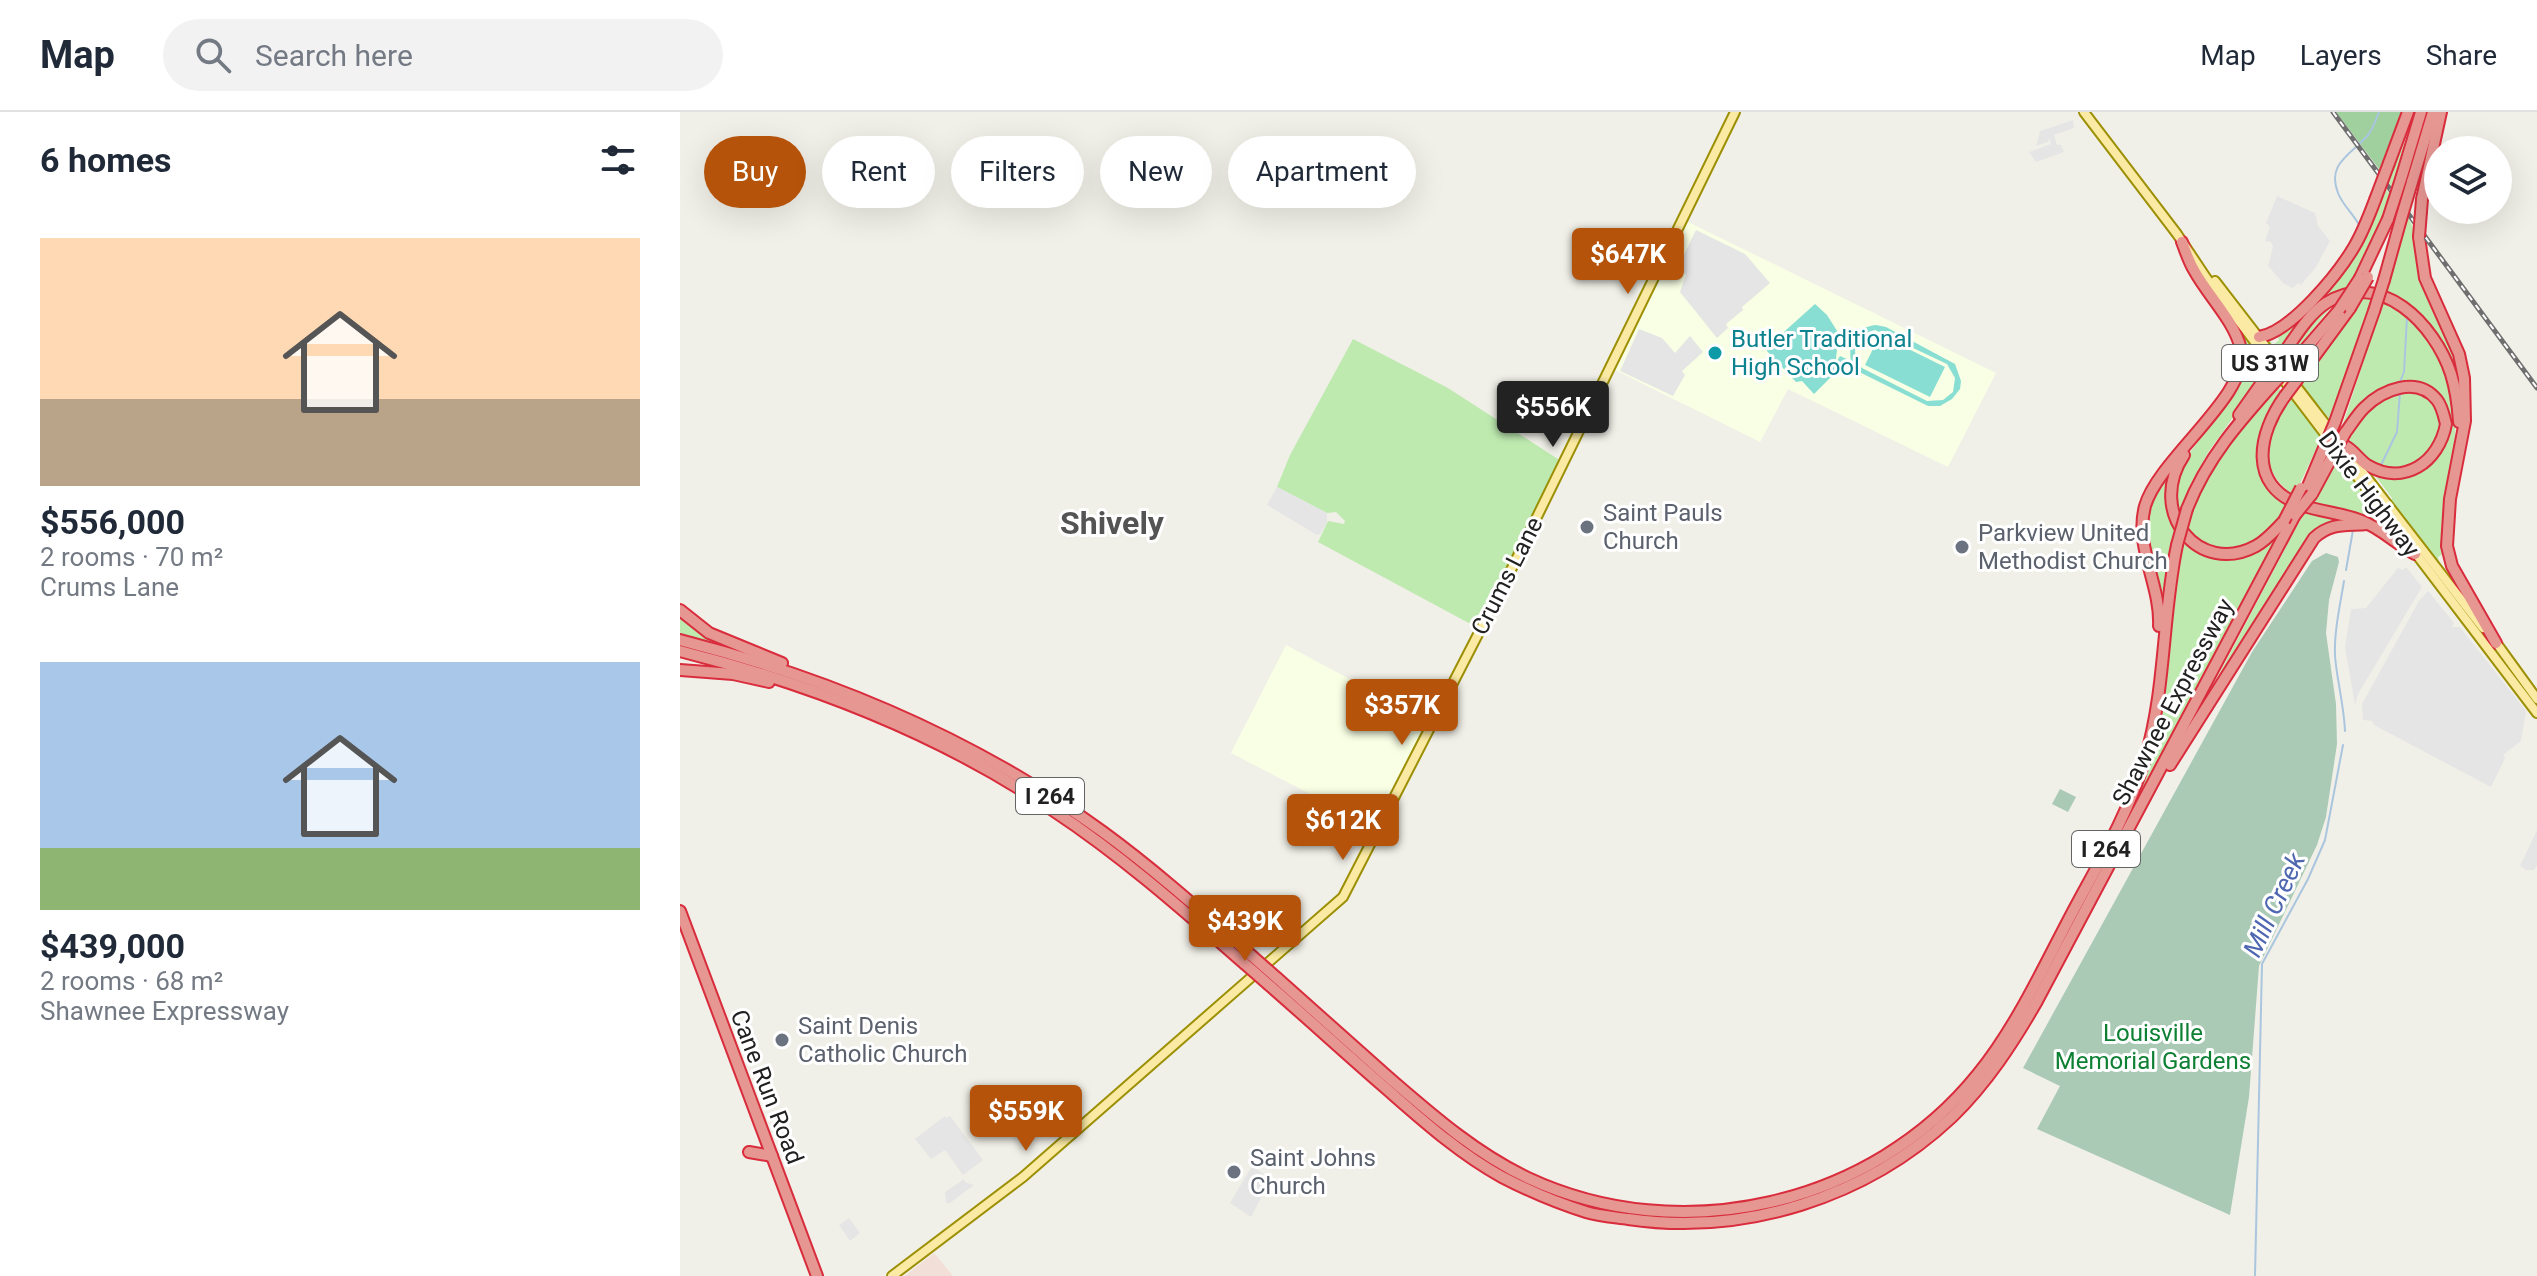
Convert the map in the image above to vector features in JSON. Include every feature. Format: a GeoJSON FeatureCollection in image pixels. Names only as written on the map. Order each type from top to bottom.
{"type":"FeatureCollection","features":[{"type":"Feature","properties":{"kind":"highway"},"geometry":{"type":"LineString","coordinates":[[2259,337],[2278,330],[2335,273],[2355,245],[2408,112]]}},
{"type":"Feature","properties":{"kind":"highway"},"geometry":{"type":"LineString","coordinates":[[2326,454],[2401,219],[2421,112]]}},
{"type":"Feature","properties":{"kind":"highway"},"geometry":{"type":"LineString","coordinates":[[2415,554],[2388,534],[2367,524],[2291,501],[2273,485],[2263,464],[2263,440],[2271,418],[2364,278],[2407,181],[2433,112]]}},
{"type":"Feature","properties":{"kind":"highway"},"geometry":{"type":"LineString","coordinates":[[2441,112],[2422,199],[2419,237],[2425,278],[2459,354],[2464,378],[2465,421],[2446,531],[2452,566],[2496,643]]}},
{"type":"Feature","properties":{"kind":"highway"},"geometry":{"type":"LineString","coordinates":[[2160,676],[2160,614],[2143,543],[2144,510],[2156,482],[2238,377],[2241,350],[2235,335],[2194,270],[2182,242]]}},
{"type":"Feature","properties":{"kind":"highway"},"geometry":{"type":"LineString","coordinates":[[2272,378],[2283,354],[2314,313],[2335,298],[2374,293],[2402,306],[2434,340],[2453,380],[2459,428],[2450,484],[2452,491]]}},
{"type":"Feature","properties":{"kind":"highway"},"geometry":{"type":"LineString","coordinates":[[2272,378],[2294,362],[2345,309]]}},
{"type":"Feature","properties":{"kind":"highway","name":"Shawnee Expressway"},"geometry":{"type":"LineString","coordinates":[[1945,1116],[2013,1023],[2120,823],[2146,755],[2154,719],[2177,545],[2187,509],[2208,463],[2235,426],[2242,410],[2272,378]]}},
{"type":"Feature","properties":{"kind":"highway"},"geometry":{"type":"LineString","coordinates":[[2326,454],[2362,410],[2393,389],[2407,386],[2426,391],[2436,399],[2446,424],[2435,454],[2412,470],[2380,471],[2343,445]]}},
{"type":"Feature","properties":{"kind":"highway"},"geometry":{"type":"LineString","coordinates":[[2209,417],[2173,476],[2170,503],[2178,525],[2189,539],[2225,554],[2255,547],[2289,520]]}},
{"type":"Feature","properties":{"kind":"highway","name":"Shawnee Expressway"},"geometry":{"type":"LineString","coordinates":[[680,651],[756,671],[788,684],[817,688],[919,723],[1035,786],[1140,860],[1273,982],[1466,1141],[1526,1177],[1577,1203],[1606,1211],[1667,1222],[1733,1220],[1781,1211],[1855,1184],[1883,1169],[1986,1080],[2017,1036],[2326,454]]}},
{"type":"Feature","properties":{"kind":"highway"},"geometry":{"type":"LineString","coordinates":[[2149,791],[2169,766],[2314,538],[2339,524],[2367,524]]}},
{"type":"Feature","properties":{"kind":"highway"},"geometry":{"type":"LineString","coordinates":[[680,610],[709,633],[799,670],[803,677]]}},
{"type":"Feature","properties":{"kind":"highway","name":"Shawnee Expressway"},"geometry":{"type":"LineString","coordinates":[[680,640],[758,661],[803,677],[817,688]]}},
{"type":"Feature","properties":{"kind":"highway"},"geometry":{"type":"LineString","coordinates":[[680,670],[722,673],[788,684]]}},
{"type":"Feature","properties":{"kind":"highway","name":"Cane Run Road"},"geometry":{"type":"LineString","coordinates":[[680,911],[817,1276]]}},
{"type":"Feature","properties":{"kind":"highway"},"geometry":{"type":"LineString","coordinates":[[749,1152],[772,1156]]}},
{"type":"Feature","properties":{"kind":"main road","name":"Crums Lane"},"geometry":{"type":"LineString","coordinates":[[892,1276],[1023,1177],[1343,897],[1509,574],[1735,112]]}},
{"type":"Feature","properties":{"kind":"main road","name":"Dixie Highway"},"geometry":{"type":"LineString","coordinates":[[2084,112],[2205,273],[2215,291],[2537,713]]}},
{"type":"Feature","properties":{"kind":"main road","name":"Dixie Highway"},"geometry":{"type":"LineString","coordinates":[[2205,273],[2210,275],[2259,337],[2537,699]]}},
{"type":"Feature","properties":{"kind":"shaded area"},"geometry":{"type":"Polygon","coordinates":[[[2073,120],[2074,128],[2054,135],[2057,145],[2061,145],[2064,152],[2036,162],[2029,152],[2051,144],[2049,138],[2048,142],[2036,146],[2040,131],[2073,120]]]}},
{"type":"Feature","properties":{"kind":"shaded area"},"geometry":{"type":"Polygon","coordinates":[[[2277,196],[2315,213],[2318,226],[2330,241],[2316,267],[2301,285],[2298,283],[2293,288],[2284,284],[2268,266],[2273,247],[2271,242],[2265,241],[2270,227],[2266,223],[2277,196]]]}},
{"type":"Feature","properties":{"kind":"shaded area"},"geometry":{"type":"Polygon","coordinates":[[[1686,221],[1996,373],[1948,467],[1788,389],[1760,442],[1613,369],[1686,221]]]}},
{"type":"Feature","properties":{"kind":"shaded area"},"geometry":{"type":"Polygon","coordinates":[[[1696,230],[1745,254],[1770,283],[1742,307],[1743,310],[1726,324],[1728,328],[1717,338],[1680,292],[1686,275],[1678,267],[1696,230]]]}},
{"type":"Feature","properties":{"kind":"shaded area"},"geometry":{"type":"Polygon","coordinates":[[[1815,304],[1827,315],[1839,334],[1834,374],[1814,394],[1802,381],[1796,382],[1767,351],[1767,347],[1815,304]]]}},
{"type":"Feature","properties":{"kind":"shaded area"},"geometry":{"type":"Polygon","coordinates":[[[1869,326],[1886,327],[1955,364],[1961,381],[1960,389],[1952,399],[1940,406],[1928,406],[1837,361],[1840,356],[1851,361],[1854,337],[1869,326]],[[1875,330],[1863,335],[1856,344],[1856,356],[1862,368],[1927,401],[1943,400],[1953,392],[1955,378],[1947,364],[1875,330]]]}},
{"type":"Feature","properties":{"kind":"shaded area"},"geometry":{"type":"Polygon","coordinates":[[[1639,329],[1662,338],[1675,353],[1690,336],[1703,352],[1682,371],[1685,375],[1673,396],[1620,371],[1639,329]]]}},
{"type":"Feature","properties":{"kind":"shaded area"},"geometry":{"type":"Polygon","coordinates":[[[1880,335],[1945,367],[1930,397],[1865,365],[1880,335]]]}},
{"type":"Feature","properties":{"kind":"shaded area"},"geometry":{"type":"Polygon","coordinates":[[[1277,487],[1327,513],[1327,523],[1320,534],[1267,505],[1277,487]]]}},
{"type":"Feature","properties":{"kind":"shaded area"},"geometry":{"type":"Polygon","coordinates":[[[2406,567],[2422,587],[2358,694],[2355,705],[2345,647],[2351,609],[2366,608],[2398,568],[2403,570],[2406,567]]]}},
{"type":"Feature","properties":{"kind":"shaded area"},"geometry":{"type":"Polygon","coordinates":[[[2428,591],[2454,623],[2452,627],[2460,627],[2526,711],[2521,741],[2503,755],[2505,758],[2491,787],[2374,725],[2372,721],[2363,720],[2362,704],[2419,601],[2428,591]]]}},
{"type":"Feature","properties":{"kind":"shaded area"},"geometry":{"type":"Polygon","coordinates":[[[1286,645],[1430,722],[1376,828],[1231,753],[1286,645]]]}},
{"type":"Feature","properties":{"kind":"shaded area"},"geometry":{"type":"Polygon","coordinates":[[[2537,830],[2537,865],[2534,870],[2526,870],[2520,866],[2537,830]]]}},
{"type":"Feature","properties":{"kind":"shaded area"},"geometry":{"type":"Polygon","coordinates":[[[945,1116],[950,1116],[983,1160],[963,1175],[945,1150],[931,1159],[915,1139],[945,1116]]]}},
{"type":"Feature","properties":{"kind":"shaded area"},"geometry":{"type":"Polygon","coordinates":[[[1252,1166],[1271,1179],[1251,1217],[1230,1203],[1252,1166]]]}},
{"type":"Feature","properties":{"kind":"shaded area"},"geometry":{"type":"Polygon","coordinates":[[[964,1179],[974,1185],[946,1203],[945,1192],[964,1179]]]}},
{"type":"Feature","properties":{"kind":"shaded area"},"geometry":{"type":"Polygon","coordinates":[[[849,1218],[860,1233],[850,1241],[839,1225],[849,1218]]]}},
{"type":"Feature","properties":{"kind":"shaded area"},"geometry":{"type":"Polygon","coordinates":[[[934,1253],[953,1276],[905,1276],[934,1253]]]}},
{"type":"Feature","properties":{"kind":"green space"},"geometry":{"type":"Polygon","coordinates":[[[2336,112],[2405,112],[2382,173],[2336,112]]]}},
{"type":"Feature","properties":{"kind":"green space"},"geometry":{"type":"Polygon","coordinates":[[[2408,128],[2393,188],[2386,179],[2408,128]]]}},
{"type":"Feature","properties":{"kind":"green space"},"geometry":{"type":"Polygon","coordinates":[[[2383,185],[2390,195],[2375,233],[2343,293],[2336,294],[2280,352],[2273,345],[2279,340],[2277,334],[2342,270],[2383,185]]]}},
{"type":"Feature","properties":{"kind":"green space"},"geometry":{"type":"Polygon","coordinates":[[[2408,218],[2414,235],[2417,265],[2451,348],[2459,376],[2456,376],[2447,355],[2386,293],[2408,218]]]}},
{"type":"Feature","properties":{"kind":"green space"},"geometry":{"type":"Polygon","coordinates":[[[2363,295],[2373,296],[2330,419],[2300,384],[2363,295]]]}},
{"type":"Feature","properties":{"kind":"green space"},"geometry":{"type":"Polygon","coordinates":[[[2338,299],[2287,360],[2284,357],[2317,313],[2338,299]]]}},
{"type":"Feature","properties":{"kind":"green space"},"geometry":{"type":"Polygon","coordinates":[[[2384,299],[2404,312],[2428,338],[2442,364],[2453,398],[2454,448],[2443,513],[2443,554],[2438,557],[2440,565],[2371,470],[2383,473],[2402,470],[2437,457],[2445,442],[2444,404],[2416,388],[2389,385],[2370,397],[2343,424],[2384,299]]]}},
{"type":"Feature","properties":{"kind":"green space"},"geometry":{"type":"Polygon","coordinates":[[[2234,324],[2269,367],[2209,451],[2177,517],[2173,492],[2189,454],[2239,378],[2234,324]]]}},
{"type":"Feature","properties":{"kind":"green space"},"geometry":{"type":"Polygon","coordinates":[[[1353,339],[1448,388],[1561,461],[1478,628],[1318,542],[1328,521],[1344,524],[1345,521],[1336,512],[1327,513],[1277,487],[1290,455],[1353,339]]]}},
{"type":"Feature","properties":{"kind":"green space"},"geometry":{"type":"Polygon","coordinates":[[[2278,387],[2282,392],[2260,437],[2259,467],[2275,493],[2289,505],[2268,532],[2256,541],[2230,548],[2200,540],[2185,530],[2202,490],[2236,437],[2278,387]]]}},
{"type":"Feature","properties":{"kind":"green space"},"geometry":{"type":"Polygon","coordinates":[[[2397,390],[2424,393],[2435,402],[2443,423],[2433,449],[2415,465],[2398,469],[2375,465],[2355,448],[2347,436],[2364,411],[2397,390]]]}},
{"type":"Feature","properties":{"kind":"green space"},"geometry":{"type":"Polygon","coordinates":[[[2291,396],[2322,437],[2294,496],[2281,484],[2268,460],[2270,436],[2291,396]]]}},
{"type":"Feature","properties":{"kind":"green space"},"geometry":{"type":"Polygon","coordinates":[[[2338,457],[2397,535],[2373,519],[2310,504],[2338,457]]]}},
{"type":"Feature","properties":{"kind":"green space"},"geometry":{"type":"Polygon","coordinates":[[[2171,469],[2167,500],[2175,526],[2162,595],[2148,553],[2146,519],[2157,487],[2171,469]]]}},
{"type":"Feature","properties":{"kind":"green space"},"geometry":{"type":"Polygon","coordinates":[[[2305,511],[2339,521],[2324,527],[2196,718],[2305,511]]]}},
{"type":"Feature","properties":{"kind":"green space"},"geometry":{"type":"Polygon","coordinates":[[[2276,534],[2135,803],[2146,771],[2161,705],[2183,537],[2221,556],[2276,534]]]}},
{"type":"Feature","properties":{"kind":"green space","name":"Louisville Memorial Gardens"},"geometry":{"type":"Polygon","coordinates":[[[2326,553],[2338,557],[2339,562],[2329,600],[2326,633],[2336,704],[2337,744],[2326,817],[2317,845],[2259,966],[2249,1097],[2230,1215],[2037,1129],[2060,1086],[2023,1068],[2252,652],[2312,561],[2326,553]]]}},
{"type":"Feature","properties":{"kind":"green space"},"geometry":{"type":"Polygon","coordinates":[[[680,616],[698,631],[722,645],[680,634],[680,616]]]}},
{"type":"Feature","properties":{"kind":"green space"},"geometry":{"type":"Polygon","coordinates":[[[2060,789],[2076,797],[2068,812],[2052,804],[2060,789]]]}},
{"type":"Feature","properties":{"kind":"waterway","name":"Mill Creek"},"geometry":{"type":"LineString","coordinates":[[2359,225],[2340,198],[2335,174],[2342,160],[2370,133],[2379,112]]}},
{"type":"Feature","properties":{"kind":"waterway","name":"Mill Creek"},"geometry":{"type":"LineString","coordinates":[[2400,382],[2404,372],[2407,317]]}},
{"type":"Feature","properties":{"kind":"waterway","name":"Mill Creek"},"geometry":{"type":"LineString","coordinates":[[2381,465],[2397,432],[2400,392]]}},
{"type":"Feature","properties":{"kind":"waterway","name":"Mill Creek"},"geometry":{"type":"LineString","coordinates":[[2346,570],[2353,530]]}},
{"type":"Feature","properties":{"kind":"waterway","name":"Mill Creek"},"geometry":{"type":"LineString","coordinates":[[2344,581],[2335,647],[2345,731]]}},
{"type":"Feature","properties":{"kind":"waterway","name":"Mill Creek"},"geometry":{"type":"LineString","coordinates":[[2255,1276],[2262,964],[2308,879],[2325,840],[2343,745]]}},
{"type":"Feature","properties":{"kind":"railway"},"geometry":{"type":"LineString","coordinates":[[2333,112],[2537,388]]}},
{"type":"Feature","properties":{"kind":"place","name":"Butler Traditional High School"},"geometry":{"type":"Point","coordinates":[1715,353]}},
{"type":"Feature","properties":{"kind":"place","name":"Saint Pauls Church"},"geometry":{"type":"Point","coordinates":[1587,527]}},
{"type":"Feature","properties":{"kind":"place","name":"Parkview United Methodist Church"},"geometry":{"type":"Point","coordinates":[1962,547]}},
{"type":"Feature","properties":{"kind":"place","name":"Saint Denis Catholic Church"},"geometry":{"type":"Point","coordinates":[782,1040]}},
{"type":"Feature","properties":{"kind":"place","name":"Saint Johns Church"},"geometry":{"type":"Point","coordinates":[1234,1172]}},
{"type":"Feature","properties":{"kind":"district","name":"Shively"},"geometry":{"type":"Point","coordinates":[1112,523]}}]}
